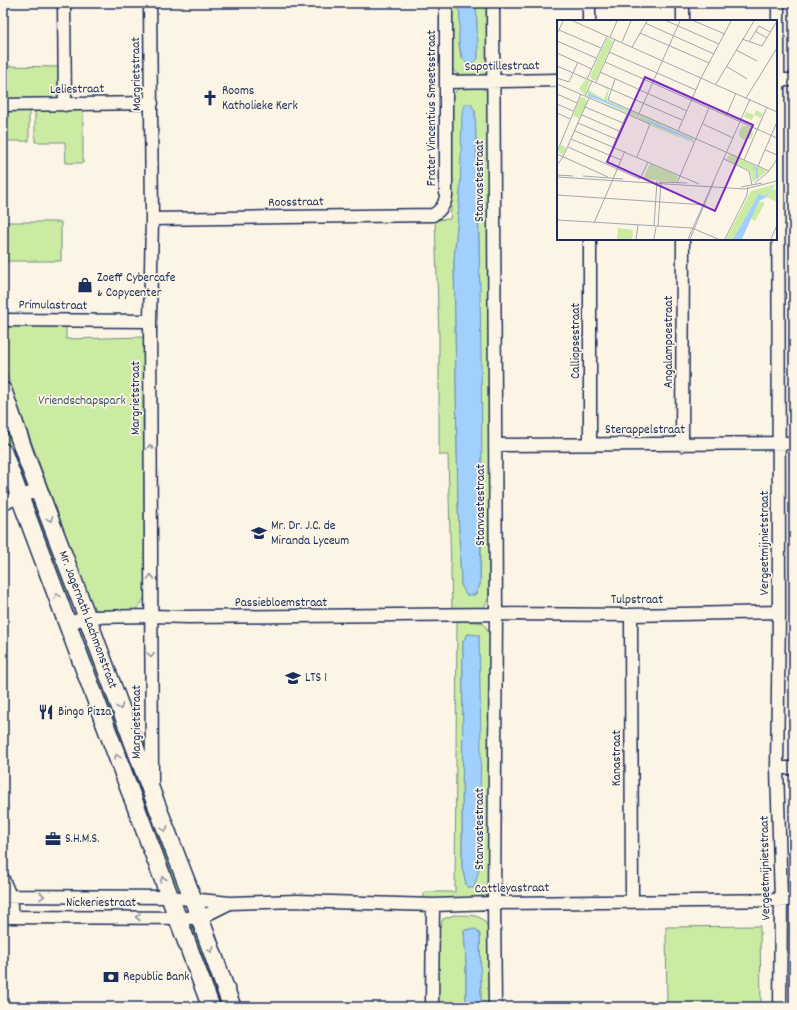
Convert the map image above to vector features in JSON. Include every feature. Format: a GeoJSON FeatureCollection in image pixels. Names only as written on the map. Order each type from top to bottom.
{"type":"FeatureCollection","features":[{"type":"Feature","properties":{"kind":"main road","name":"Mr. Jagernath Lachmonstraat"},"geometry":{"type":"LineString","coordinates":[[3,391],[25,454],[193,899],[232,1007]]}},
{"type":"Feature","properties":{"kind":"main road","name":"Mr. Jagernath Lachmonstraat"},"geometry":{"type":"LineString","coordinates":[[4,458],[212,1007]]}},
{"type":"Feature","properties":{"kind":"street"},"geometry":{"type":"LineString","coordinates":[[64,3],[66,105]]}},
{"type":"Feature","properties":{"kind":"street","name":"Margrietstraat"},"geometry":{"type":"LineString","coordinates":[[150,3],[152,103],[150,321],[152,793]]}},
{"type":"Feature","properties":{"kind":"street","name":"Frater Vincentius Smeetsstraat"},"geometry":{"type":"LineString","coordinates":[[438,212],[443,207],[446,196],[446,3]]}},
{"type":"Feature","properties":{"kind":"street","name":"Stanvastestraat"},"geometry":{"type":"LineString","coordinates":[[493,3],[496,614],[494,903],[495,1007]]}},
{"type":"Feature","properties":{"kind":"street"},"geometry":{"type":"LineString","coordinates":[[589,3],[589,20]]}},
{"type":"Feature","properties":{"kind":"street"},"geometry":{"type":"LineString","coordinates":[[683,3],[683,20]]}},
{"type":"Feature","properties":{"kind":"street","name":"Vergeetmijnietstraat"},"geometry":{"type":"LineString","coordinates":[[778,3],[779,612],[777,768],[781,900],[780,1007]]}},
{"type":"Feature","properties":{"kind":"street","name":"Sapotillestraat"},"geometry":{"type":"LineString","coordinates":[[447,82],[557,80]]}},
{"type":"Feature","properties":{"kind":"street"},"geometry":{"type":"LineString","coordinates":[[777,80],[794,80]]}},
{"type":"Feature","properties":{"kind":"street","name":"Leliestraat"},"geometry":{"type":"LineString","coordinates":[[3,105],[152,103]]}},
{"type":"Feature","properties":{"kind":"street","name":"Roosstraat"},"geometry":{"type":"LineString","coordinates":[[152,219],[433,215],[438,212]]}},
{"type":"Feature","properties":{"kind":"street","name":"Calliopsestraat"},"geometry":{"type":"LineString","coordinates":[[590,240],[590,444]]}},
{"type":"Feature","properties":{"kind":"street","name":"Angalampoestraat"},"geometry":{"type":"LineString","coordinates":[[682,445],[683,240]]}},
{"type":"Feature","properties":{"kind":"street","name":"Primulastraat"},"geometry":{"type":"LineString","coordinates":[[3,320],[150,321]]}},
{"type":"Feature","properties":{"kind":"street","name":"Sterappelstraat"},"geometry":{"type":"LineString","coordinates":[[495,444],[682,445],[794,443]]}},
{"type":"Feature","properties":{"kind":"street"},"geometry":{"type":"LineString","coordinates":[[4,458],[25,454]]}},
{"type":"Feature","properties":{"kind":"street"},"geometry":{"type":"LineString","coordinates":[[3,503],[39,490]]}},
{"type":"Feature","properties":{"kind":"street","name":"Tulpstraat"},"geometry":{"type":"LineString","coordinates":[[496,614],[631,615],[779,612]]}},
{"type":"Feature","properties":{"kind":"street","name":"Passiebloemstraat"},"geometry":{"type":"LineString","coordinates":[[67,624],[87,617],[496,614]]}},
{"type":"Feature","properties":{"kind":"street","name":"Kanastraat"},"geometry":{"type":"LineString","coordinates":[[631,615],[632,902]]}},
{"type":"Feature","properties":{"kind":"street"},"geometry":{"type":"LineString","coordinates":[[777,768],[794,768]]}},
{"type":"Feature","properties":{"kind":"street"},"geometry":{"type":"LineString","coordinates":[[3,879],[8,917]]}},
{"type":"Feature","properties":{"kind":"street","name":"Nickeriestraat"},"geometry":{"type":"LineString","coordinates":[[6,896],[170,897]]}},
{"type":"Feature","properties":{"kind":"street","name":"Cattleyastraat"},"geometry":{"type":"LineString","coordinates":[[170,897],[230,903],[297,901],[433,905],[794,900]]}},
{"type":"Feature","properties":{"kind":"street","name":"Cattleyastraat"},"geometry":{"type":"LineString","coordinates":[[200,918],[230,903]]}},
{"type":"Feature","properties":{"kind":"street"},"geometry":{"type":"LineString","coordinates":[[432,1007],[433,905]]}},
{"type":"Feature","properties":{"kind":"street","name":"Nickeriestraat"},"geometry":{"type":"LineString","coordinates":[[8,917],[200,918]]}},
{"type":"Feature","properties":{"kind":"green space"},"geometry":{"type":"Polygon","coordinates":[[[451,3],[454,3],[460,12],[459,44],[461,58],[478,58],[476,3],[489,3],[490,71],[487,73],[477,76],[461,77],[453,70],[451,58],[451,3]]]}},
{"type":"Feature","properties":{"kind":"green space"},"geometry":{"type":"Polygon","coordinates":[[[3,66],[60,67],[60,93],[54,98],[3,100],[3,66]]]}},
{"type":"Feature","properties":{"kind":"green space"},"geometry":{"type":"Polygon","coordinates":[[[460,87],[480,87],[489,93],[489,596],[485,606],[481,610],[452,611],[448,455],[439,455],[439,336],[435,220],[450,219],[452,198],[452,97],[460,87]],[[475,111],[460,194],[454,260],[458,505],[461,585],[475,595],[480,585],[482,518],[479,239],[475,111]]]}},
{"type":"Feature","properties":{"kind":"green space"},"geometry":{"type":"Polygon","coordinates":[[[35,110],[83,110],[83,163],[66,163],[65,142],[35,142],[35,110]]]}},
{"type":"Feature","properties":{"kind":"green space"},"geometry":{"type":"Polygon","coordinates":[[[3,111],[29,111],[29,141],[3,141],[3,111]]]}},
{"type":"Feature","properties":{"kind":"green space"},"geometry":{"type":"Polygon","coordinates":[[[3,222],[61,222],[61,261],[3,261],[3,222]]]}},
{"type":"Feature","properties":{"kind":"green space","name":"Vriendschapspark"},"geometry":{"type":"Polygon","coordinates":[[[4,326],[66,326],[66,339],[145,337],[143,406],[145,597],[140,606],[135,610],[114,612],[93,609],[3,365],[4,326]]]}},
{"type":"Feature","properties":{"kind":"green space"},"geometry":{"type":"Polygon","coordinates":[[[3,409],[16,449],[11,452],[7,448],[4,439],[3,409]]]}},
{"type":"Feature","properties":{"kind":"green space"},"geometry":{"type":"Polygon","coordinates":[[[29,501],[34,501],[72,599],[67,601],[29,501]]]}},
{"type":"Feature","properties":{"kind":"green space"},"geometry":{"type":"Polygon","coordinates":[[[457,621],[479,622],[484,624],[491,637],[489,892],[485,898],[424,903],[424,892],[455,892],[457,621]],[[468,634],[463,641],[462,868],[467,887],[479,636],[468,634]]]}},
{"type":"Feature","properties":{"kind":"green space"},"geometry":{"type":"Polygon","coordinates":[[[78,629],[84,629],[181,890],[176,893],[78,629]]]}},
{"type":"Feature","properties":{"kind":"green space"},"geometry":{"type":"Polygon","coordinates":[[[454,915],[470,915],[479,917],[489,929],[490,1007],[481,1007],[480,935],[477,931],[471,929],[464,930],[466,1007],[437,1007],[439,930],[443,919],[454,915]]]}},
{"type":"Feature","properties":{"kind":"green space"},"geometry":{"type":"Polygon","coordinates":[[[189,925],[196,928],[228,1007],[218,1007],[189,925]]]}},
{"type":"Feature","properties":{"kind":"green space"},"geometry":{"type":"Polygon","coordinates":[[[760,926],[761,1007],[667,1007],[666,927],[760,926]]]}},
{"type":"Feature","properties":{"kind":"water"},"geometry":{"type":"Polygon","coordinates":[[[454,3],[476,3],[478,58],[474,63],[467,64],[461,53],[459,39],[460,12],[454,3]]]}},
{"type":"Feature","properties":{"kind":"water"},"geometry":{"type":"Polygon","coordinates":[[[465,104],[471,104],[475,111],[479,263],[482,516],[480,585],[475,595],[466,595],[461,585],[458,505],[454,260],[460,194],[462,113],[465,104]]]}},
{"type":"Feature","properties":{"kind":"water"},"geometry":{"type":"Polygon","coordinates":[[[468,634],[479,635],[481,742],[479,869],[474,888],[467,887],[462,868],[463,641],[468,634]]]}},
{"type":"Feature","properties":{"kind":"water"},"geometry":{"type":"Polygon","coordinates":[[[476,929],[480,935],[481,1007],[466,1007],[464,930],[476,929]]]}},
{"type":"Feature","properties":{"kind":"place","name":"Rooms Katholieke Kerk"},"geometry":{"type":"Point","coordinates":[210,98]}},
{"type":"Feature","properties":{"kind":"place","name":"Zoeff Cybercafe & Copycenter"},"geometry":{"type":"Point","coordinates":[85,285]}},
{"type":"Feature","properties":{"kind":"place","name":"Mr. Dr. J.C. de Miranda Lyceum"},"geometry":{"type":"Point","coordinates":[259,533]}},
{"type":"Feature","properties":{"kind":"place","name":"LTS 1"},"geometry":{"type":"Point","coordinates":[293,678]}},
{"type":"Feature","properties":{"kind":"place","name":"Bingo Pizza"},"geometry":{"type":"Point","coordinates":[46,712]}},
{"type":"Feature","properties":{"kind":"place","name":"S.H.M.S."},"geometry":{"type":"Point","coordinates":[53,839]}},
{"type":"Feature","properties":{"kind":"place","name":"Republic Bank"},"geometry":{"type":"Point","coordinates":[111,977]}}]}
